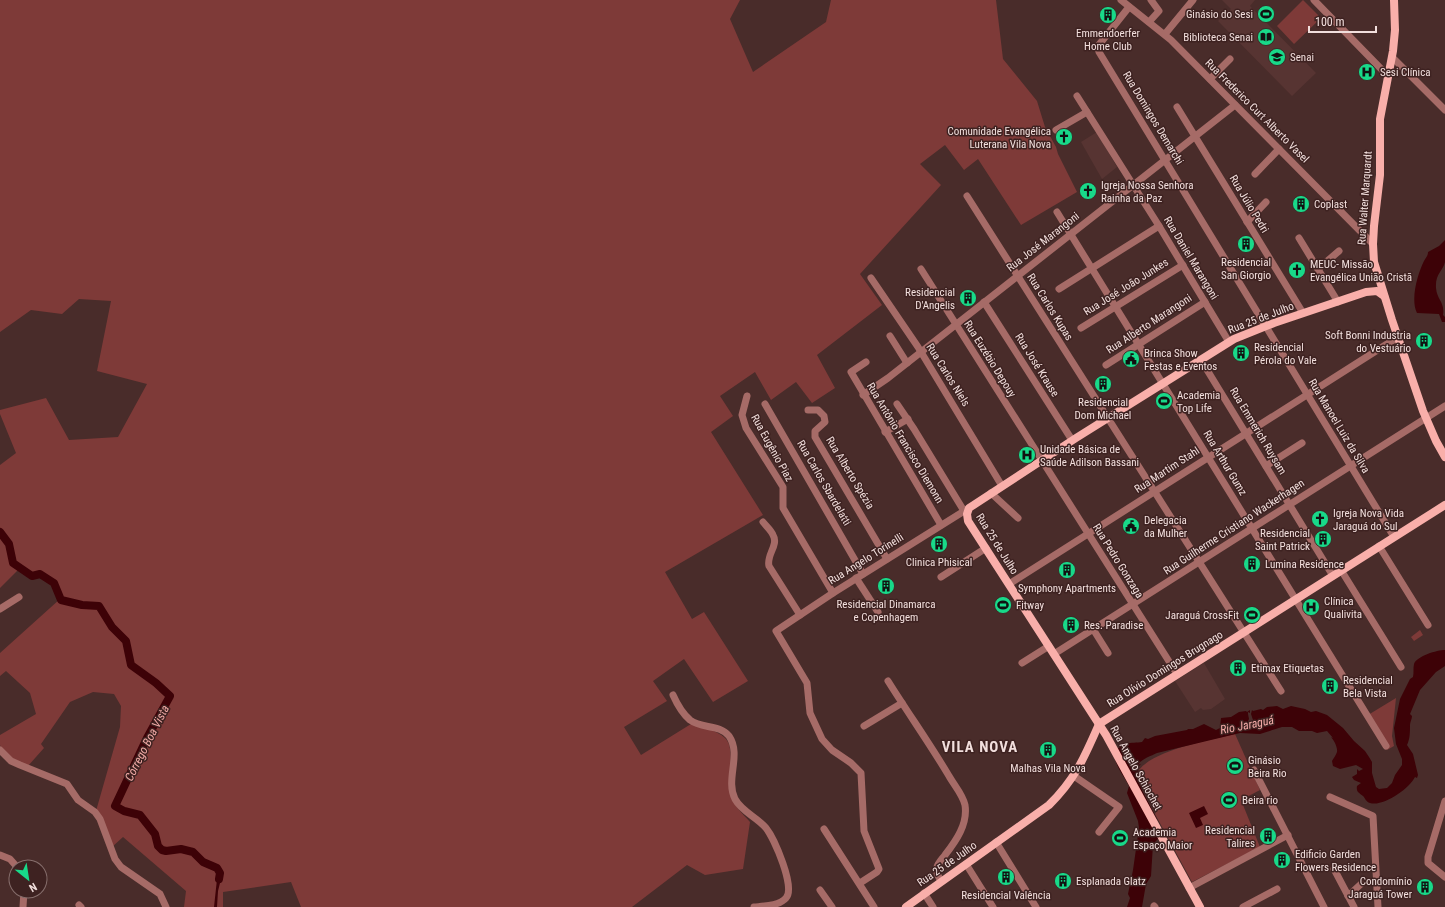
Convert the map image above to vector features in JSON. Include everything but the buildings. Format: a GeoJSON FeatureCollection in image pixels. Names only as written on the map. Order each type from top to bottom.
{"type":"FeatureCollection","features":[{"type":"Feature","properties":{"kind":"main road","name":"Rua Walter Marquardt"},"geometry":{"type":"LineString","coordinates":[[1394,0],[1395,30],[1392,56],[1380,119],[1380,183],[1373,244],[1374,262],[1384,296],[1426,418],[1442,443],[1445,457]]}},
{"type":"Feature","properties":{"kind":"main road"},"geometry":{"type":"LineString","coordinates":[[1366,292],[1375,282],[1377,273]]}},
{"type":"Feature","properties":{"kind":"main road"},"geometry":{"type":"LineString","coordinates":[[1366,292],[1377,291],[1384,296]]}},
{"type":"Feature","properties":{"kind":"main road","name":"Rua 25 de Julho"},"geometry":{"type":"LineString","coordinates":[[906,907],[1049,805],[1063,792],[1074,776],[1099,724],[968,522],[967,510],[1072,440],[1229,342],[1266,326],[1366,292]]}},
{"type":"Feature","properties":{"kind":"main road","name":"Rua Olívio Domingos Brugnago"},"geometry":{"type":"LineString","coordinates":[[1099,724],[1445,505]]}},
{"type":"Feature","properties":{"kind":"main road","name":"Rua Angelo Schiochet"},"geometry":{"type":"LineString","coordinates":[[1099,724],[1107,736],[1200,907]]}},
{"type":"Feature","properties":{"kind":"street","name":"Rua Frederico Curt Alberto Vasel"},"geometry":{"type":"LineString","coordinates":[[1121,0],[1165,34],[1373,244]]}},
{"type":"Feature","properties":{"kind":"street"},"geometry":{"type":"LineString","coordinates":[[1149,22],[1158,11],[1150,0]]}},
{"type":"Feature","properties":{"kind":"street"},"geometry":{"type":"LineString","coordinates":[[1165,34],[1193,0]]}},
{"type":"Feature","properties":{"kind":"street"},"geometry":{"type":"LineString","coordinates":[[1314,0],[1388,76]]}},
{"type":"Feature","properties":{"kind":"street","name":"Rua Domingos Demarchi"},"geometry":{"type":"LineString","coordinates":[[1129,7],[1098,46],[1098,48],[1266,326]]}},
{"type":"Feature","properties":{"kind":"street"},"geometry":{"type":"LineString","coordinates":[[1392,56],[1445,110]]}},
{"type":"Feature","properties":{"kind":"street"},"geometry":{"type":"LineString","coordinates":[[1210,78],[1230,59]]}},
{"type":"Feature","properties":{"kind":"street","name":"Rua Daniel Marangoni"},"geometry":{"type":"LineString","coordinates":[[1077,96],[1159,226],[1229,342]]}},
{"type":"Feature","properties":{"kind":"street","name":"Rua José Marangoni"},"geometry":{"type":"LineString","coordinates":[[863,395],[956,325],[1236,104]]}},
{"type":"Feature","properties":{"kind":"street","name":"Rua Júlio Pedri"},"geometry":{"type":"LineString","coordinates":[[1177,107],[1302,313]]}},
{"type":"Feature","properties":{"kind":"street"},"geometry":{"type":"LineString","coordinates":[[1056,130],[1087,112]]}},
{"type":"Feature","properties":{"kind":"street"},"geometry":{"type":"LineString","coordinates":[[1255,174],[1280,149]]}},
{"type":"Feature","properties":{"kind":"street","name":"Rua Carlos Kupas"},"geometry":{"type":"LineString","coordinates":[[967,196],[1281,692]]}},
{"type":"Feature","properties":{"kind":"street"},"geometry":{"type":"LineString","coordinates":[[1247,222],[1266,202]]}},
{"type":"Feature","properties":{"kind":"street","name":"Rua Arthur Gumz"},"geometry":{"type":"LineString","coordinates":[[1057,212],[1386,746]]}},
{"type":"Feature","properties":{"kind":"street"},"geometry":{"type":"LineString","coordinates":[[1060,289],[1159,226]]}},
{"type":"Feature","properties":{"kind":"street"},"geometry":{"type":"LineString","coordinates":[[1299,238],[1338,302]]}},
{"type":"Feature","properties":{"kind":"street"},"geometry":{"type":"LineString","coordinates":[[1318,269],[1339,251]]}},
{"type":"Feature","properties":{"kind":"street","name":"Rua José João Junkes"},"geometry":{"type":"LineString","coordinates":[[1082,328],[1182,265]]}},
{"type":"Feature","properties":{"kind":"street","name":"Rua Euzébio Depouy"},"geometry":{"type":"LineString","coordinates":[[921,269],[1041,460]]}},
{"type":"Feature","properties":{"kind":"street","name":"Rua Carlos Niels"},"geometry":{"type":"LineString","coordinates":[[871,278],[921,352],[1002,486]]}},
{"type":"Feature","properties":{"kind":"street","name":"Rua José Krause"},"geometry":{"type":"LineString","coordinates":[[984,302],[1072,440]]}},
{"type":"Feature","properties":{"kind":"street","name":"Rua Alberto Marangoni"},"geometry":{"type":"LineString","coordinates":[[1106,365],[1204,302]]}},
{"type":"Feature","properties":{"kind":"street","name":"Rua Manoel Luiz da Silva"},"geometry":{"type":"LineString","coordinates":[[1266,326],[1394,537]]}},
{"type":"Feature","properties":{"kind":"street"},"geometry":{"type":"LineString","coordinates":[[890,336],[907,363]]}},
{"type":"Feature","properties":{"kind":"street","name":"Rua Martim Stahl"},"geometry":{"type":"LineString","coordinates":[[1009,584],[1246,432],[1398,337]]}},
{"type":"Feature","properties":{"kind":"street","name":"Rua Emmerich Ruysam"},"geometry":{"type":"LineString","coordinates":[[1201,360],[1333,576]]}},
{"type":"Feature","properties":{"kind":"street","name":"Rua Antônio Francisco Diemonn"},"geometry":{"type":"LineString","coordinates":[[866,362],[851,372],[885,432],[942,525]]}},
{"type":"Feature","properties":{"kind":"street","name":"Rua Eugênio Piaz"},"geometry":{"type":"LineString","coordinates":[[747,396],[742,415],[745,424],[783,487],[784,510],[833,593]]}},
{"type":"Feature","properties":{"kind":"street","name":"Rua Carlos Sbardelatti"},"geometry":{"type":"LineString","coordinates":[[765,404],[879,611]]}},
{"type":"Feature","properties":{"kind":"street"},"geometry":{"type":"LineString","coordinates":[[898,404],[967,510]]}},
{"type":"Feature","properties":{"kind":"street","name":"Rua Guilherme Cristiano Wackerhagen"},"geometry":{"type":"LineString","coordinates":[[1054,654],[1445,406]]}},
{"type":"Feature","properties":{"kind":"street","name":"Rua Alberto Spézia"},"geometry":{"type":"LineString","coordinates":[[808,410],[818,410],[824,416],[824,422],[815,431],[816,437],[887,559]]}},
{"type":"Feature","properties":{"kind":"street"},"geometry":{"type":"LineString","coordinates":[[885,432],[908,419]]}},
{"type":"Feature","properties":{"kind":"street"},"geometry":{"type":"LineString","coordinates":[[1266,466],[1302,443]]}},
{"type":"Feature","properties":{"kind":"street","name":"Rua Pedro Gonzaga"},"geometry":{"type":"LineString","coordinates":[[1041,460],[1177,674]]}},
{"type":"Feature","properties":{"kind":"street"},"geometry":{"type":"LineString","coordinates":[[992,493],[1018,518]]}},
{"type":"Feature","properties":{"kind":"street","name":"Rua Angelo Torinelli"},"geometry":{"type":"LineString","coordinates":[[860,884],[879,869],[864,831],[861,773],[851,763],[832,750],[822,739],[810,713],[807,683],[776,631],[833,593],[967,510]]}},
{"type":"Feature","properties":{"kind":"street"},"geometry":{"type":"LineString","coordinates":[[763,522],[773,534],[775,543],[768,558],[769,566],[800,614]]}},
{"type":"Feature","properties":{"kind":"street"},"geometry":{"type":"LineString","coordinates":[[1379,546],[1428,625]]}},
{"type":"Feature","properties":{"kind":"street"},"geometry":{"type":"LineString","coordinates":[[941,577],[986,548]]}},
{"type":"Feature","properties":{"kind":"street"},"geometry":{"type":"LineString","coordinates":[[1341,570],[1401,668]]}},
{"type":"Feature","properties":{"kind":"street"},"geometry":{"type":"LineString","coordinates":[[0,609],[19,597]]}},
{"type":"Feature","properties":{"kind":"street"},"geometry":{"type":"LineString","coordinates":[[1094,630],[1108,653]]}},
{"type":"Feature","properties":{"kind":"street"},"geometry":{"type":"LineString","coordinates":[[1022,663],[1049,646]]}},
{"type":"Feature","properties":{"kind":"street"},"geometry":{"type":"LineString","coordinates":[[888,681],[944,768],[965,805],[965,816],[960,833],[936,868],[941,882]]}},
{"type":"Feature","properties":{"kind":"street"},"geometry":{"type":"LineString","coordinates":[[673,695],[680,708],[690,720],[701,726],[719,730],[728,736],[734,750],[732,775],[734,798],[769,832],[782,864],[789,884],[788,896],[778,903],[754,907]]}},
{"type":"Feature","properties":{"kind":"street"},"geometry":{"type":"LineString","coordinates":[[864,726],[902,703]]}},
{"type":"Feature","properties":{"kind":"street"},"geometry":{"type":"LineString","coordinates":[[0,750],[11,761],[67,784],[78,800],[95,812],[100,819],[115,859],[121,867],[160,894],[166,907]]}},
{"type":"Feature","properties":{"kind":"street"},"geometry":{"type":"LineString","coordinates":[[1254,770],[1324,907]]}},
{"type":"Feature","properties":{"kind":"street"},"geometry":{"type":"LineString","coordinates":[[1074,776],[1119,807],[1099,832]]}},
{"type":"Feature","properties":{"kind":"street"},"geometry":{"type":"LineString","coordinates":[[1330,797],[1373,816],[1378,907]]}},
{"type":"Feature","properties":{"kind":"street"},"geometry":{"type":"LineString","coordinates":[[1445,801],[1428,858],[1428,863],[1445,877]]}},
{"type":"Feature","properties":{"kind":"street"},"geometry":{"type":"LineString","coordinates":[[824,829],[874,907]]}},
{"type":"Feature","properties":{"kind":"street"},"geometry":{"type":"LineString","coordinates":[[1189,888],[1288,835]]}},
{"type":"Feature","properties":{"kind":"street"},"geometry":{"type":"LineString","coordinates":[[996,842],[1036,907]]}},
{"type":"Feature","properties":{"kind":"street"},"geometry":{"type":"LineString","coordinates":[[0,855],[10,859]]}},
{"type":"Feature","properties":{"kind":"street"},"geometry":{"type":"LineString","coordinates":[[966,864],[993,907]]}},
{"type":"Feature","properties":{"kind":"street"},"geometry":{"type":"LineString","coordinates":[[1334,869],[1354,907]]}},
{"type":"Feature","properties":{"kind":"street"},"geometry":{"type":"LineString","coordinates":[[1348,896],[1361,884]]}},
{"type":"Feature","properties":{"kind":"street"},"geometry":{"type":"LineString","coordinates":[[1243,907],[1277,889]]}},
{"type":"Feature","properties":{"kind":"street"},"geometry":{"type":"LineString","coordinates":[[820,890],[832,907]]}},
{"type":"Feature","properties":{"kind":"street"},"geometry":{"type":"LineString","coordinates":[[924,893],[933,907]]}},
{"type":"Feature","properties":{"kind":"shaded area"},"geometry":{"type":"Polygon","coordinates":[[[0,0],[740,0],[730,19],[753,72],[826,22],[831,0],[996,0],[1003,59],[1037,101],[1045,127],[1077,192],[1021,225],[978,159],[964,170],[945,145],[920,164],[941,185],[860,274],[882,305],[817,355],[835,388],[812,403],[796,382],[771,400],[755,372],[720,396],[733,416],[711,432],[763,515],[665,572],[692,619],[704,612],[748,681],[713,702],[684,659],[653,681],[667,701],[624,727],[641,755],[691,724],[714,731],[725,738],[730,749],[731,756],[729,786],[731,797],[750,822],[743,869],[705,875],[687,865],[632,907],[301,907],[291,882],[223,892],[223,907],[184,907],[186,891],[123,837],[112,847],[96,811],[120,727],[121,706],[114,694],[93,692],[70,702],[41,744],[44,748],[28,766],[11,758],[1,749],[0,735],[36,714],[30,693],[6,671],[0,676],[0,653],[60,599],[54,583],[40,574],[32,576],[20,568],[0,588],[0,465],[16,453],[0,414],[0,410],[46,398],[69,440],[118,437],[147,384],[97,371],[111,301],[79,299],[62,314],[31,310],[0,332],[0,0]]]}},
{"type":"Feature","properties":{"kind":"shaded area","name":"Senai"},"geometry":{"type":"Polygon","coordinates":[[[1222,0],[1255,0],[1250,6],[1316,73],[1292,96],[1218,21],[1231,9],[1222,0]]]}},
{"type":"Feature","properties":{"kind":"shaded area"},"geometry":{"type":"Polygon","coordinates":[[[1303,0],[1321,18],[1294,44],[1277,26],[1303,0]]]}},
{"type":"Feature","properties":{"kind":"shaded area"},"geometry":{"type":"Polygon","coordinates":[[[1097,132],[1117,167],[1102,179],[1081,142],[1097,132]]]}},
{"type":"Feature","properties":{"kind":"shaded area"},"geometry":{"type":"Polygon","coordinates":[[[1420,630],[1423,635],[1414,641],[1411,637],[1420,630]]]}},
{"type":"Feature","properties":{"kind":"shaded area"},"geometry":{"type":"Polygon","coordinates":[[[1204,663],[1225,699],[1211,709],[1203,710],[1201,708],[1195,712],[1175,681],[1204,663]]]}},
{"type":"Feature","properties":{"kind":"shaded area"},"geometry":{"type":"Polygon","coordinates":[[[1396,698],[1392,736],[1394,746],[1387,750],[1368,715],[1396,698]]]}},
{"type":"Feature","properties":{"kind":"shaded area"},"geometry":{"type":"Polygon","coordinates":[[[1235,734],[1260,790],[1241,800],[1260,847],[1192,882],[1155,814],[1158,809],[1143,784],[1139,770],[1146,763],[1169,751],[1235,734]]]}},
{"type":"Feature","properties":{"kind":"water"},"geometry":{"type":"Polygon","coordinates":[[[1445,240],[1445,262],[1436,283],[1437,292],[1443,307],[1443,315],[1445,317],[1445,322],[1442,322],[1439,314],[1417,313],[1414,301],[1417,279],[1428,252],[1439,246],[1445,240]]]}},
{"type":"Feature","properties":{"kind":"water","name":"Rio Jaraguá"},"geometry":{"type":"Polygon","coordinates":[[[1445,650],[1445,666],[1436,672],[1420,690],[1410,714],[1412,717],[1407,745],[1413,754],[1418,775],[1417,778],[1415,777],[1402,792],[1388,800],[1375,804],[1367,801],[1357,791],[1357,786],[1361,783],[1354,780],[1352,777],[1357,774],[1357,769],[1359,771],[1363,769],[1356,765],[1340,769],[1333,766],[1332,761],[1337,752],[1337,748],[1331,737],[1333,738],[1327,731],[1317,733],[1312,731],[1299,731],[1292,727],[1282,727],[1260,734],[1240,733],[1157,753],[1141,761],[1138,765],[1141,764],[1138,767],[1138,770],[1142,782],[1141,788],[1157,819],[1158,839],[1153,844],[1151,876],[1146,884],[1142,907],[1127,907],[1130,898],[1128,894],[1139,828],[1138,821],[1127,793],[1129,786],[1116,763],[1116,752],[1119,748],[1128,743],[1142,742],[1145,738],[1148,739],[1155,736],[1193,729],[1204,724],[1216,730],[1220,728],[1221,718],[1231,717],[1239,712],[1247,712],[1250,710],[1250,713],[1248,712],[1249,722],[1253,720],[1251,714],[1252,710],[1263,710],[1267,707],[1277,706],[1283,709],[1291,706],[1311,712],[1316,711],[1327,715],[1343,728],[1365,751],[1372,762],[1372,773],[1376,787],[1379,789],[1387,788],[1392,783],[1395,775],[1402,765],[1402,759],[1396,744],[1394,728],[1400,699],[1410,679],[1413,677],[1414,664],[1423,656],[1432,652],[1445,650]]]}},
{"type":"Feature","properties":{"kind":"water"},"geometry":{"type":"Polygon","coordinates":[[[1204,806],[1208,814],[1200,818],[1203,825],[1196,828],[1189,813],[1204,806]]]}},
{"type":"Feature","properties":{"kind":"water"},"geometry":{"type":"Polygon","coordinates":[[[219,869],[222,875],[218,891],[217,907],[214,907],[218,870],[219,869]]]}},
{"type":"Feature","properties":{"kind":"waterway","name":"Córrego Boa Vista"},"geometry":{"type":"LineString","coordinates":[[0,532],[9,544],[13,563],[32,576],[40,574],[54,583],[61,600],[82,605],[99,606],[112,627],[126,641],[131,665],[156,683],[170,696],[147,738],[115,806],[124,811],[140,815],[155,834],[158,846],[162,850],[166,851],[181,849],[193,852],[203,862],[217,868],[220,873],[219,879]]}},
{"type":"Feature","properties":{"kind":"place","name":"Ginásio do Sesi"},"geometry":{"type":"Point","coordinates":[1266,14]}},
{"type":"Feature","properties":{"kind":"place","name":"Emmendoerfer Home Club"},"geometry":{"type":"Point","coordinates":[1108,15]}},
{"type":"Feature","properties":{"kind":"place","name":"Biblioteca Senai"},"geometry":{"type":"Point","coordinates":[1266,37]}},
{"type":"Feature","properties":{"kind":"place","name":"Senai"},"geometry":{"type":"Point","coordinates":[1277,57]}},
{"type":"Feature","properties":{"kind":"place","name":"Sesi Clínica"},"geometry":{"type":"Point","coordinates":[1367,72]}},
{"type":"Feature","properties":{"kind":"place","name":"Comunidade Evangélica Luterana Vila Nova"},"geometry":{"type":"Point","coordinates":[1064,137]}},
{"type":"Feature","properties":{"kind":"place","name":"Igreja Nossa Senhora Rainha da Paz"},"geometry":{"type":"Point","coordinates":[1088,191]}},
{"type":"Feature","properties":{"kind":"place","name":"Coplast"},"geometry":{"type":"Point","coordinates":[1301,204]}},
{"type":"Feature","properties":{"kind":"place","name":"Residencial San Giorgio"},"geometry":{"type":"Point","coordinates":[1246,244]}},
{"type":"Feature","properties":{"kind":"place","name":"MEUC- Missão Evangélica União Cristã"},"geometry":{"type":"Point","coordinates":[1297,270]}},
{"type":"Feature","properties":{"kind":"place","name":"Residencial D'Angelis"},"geometry":{"type":"Point","coordinates":[968,298]}},
{"type":"Feature","properties":{"kind":"place","name":"Soft Bonni Industria do Vestuário"},"geometry":{"type":"Point","coordinates":[1424,341]}},
{"type":"Feature","properties":{"kind":"place","name":"Residencial Pérola do Vale"},"geometry":{"type":"Point","coordinates":[1241,353]}},
{"type":"Feature","properties":{"kind":"place","name":"Brinca Show Festas e Eventos"},"geometry":{"type":"Point","coordinates":[1131,359]}},
{"type":"Feature","properties":{"kind":"place","name":"Residencial Dom Michael"},"geometry":{"type":"Point","coordinates":[1103,384]}},
{"type":"Feature","properties":{"kind":"place","name":"Academia Top Life"},"geometry":{"type":"Point","coordinates":[1164,401]}},
{"type":"Feature","properties":{"kind":"place","name":"Unidade Básica de Saúde Adilson Bassani"},"geometry":{"type":"Point","coordinates":[1027,455]}},
{"type":"Feature","properties":{"kind":"place","name":"Igreja Nova Vida Jaraguá do Sul"},"geometry":{"type":"Point","coordinates":[1320,519]}},
{"type":"Feature","properties":{"kind":"place","name":"Delegacia da Mulher"},"geometry":{"type":"Point","coordinates":[1131,526]}},
{"type":"Feature","properties":{"kind":"place","name":"Residencial Saint Patrick"},"geometry":{"type":"Point","coordinates":[1323,539]}},
{"type":"Feature","properties":{"kind":"place","name":"Clinica Phisical"},"geometry":{"type":"Point","coordinates":[939,544]}},
{"type":"Feature","properties":{"kind":"place","name":"Lumina Residence"},"geometry":{"type":"Point","coordinates":[1252,564]}},
{"type":"Feature","properties":{"kind":"place","name":"Symphony Apartments"},"geometry":{"type":"Point","coordinates":[1067,570]}},
{"type":"Feature","properties":{"kind":"place","name":"Residencial Dinamarca e Copenhagem"},"geometry":{"type":"Point","coordinates":[886,586]}},
{"type":"Feature","properties":{"kind":"place","name":"Fitway"},"geometry":{"type":"Point","coordinates":[1003,605]}},
{"type":"Feature","properties":{"kind":"place","name":"Clínica Qualivita"},"geometry":{"type":"Point","coordinates":[1311,607]}},
{"type":"Feature","properties":{"kind":"place","name":"Jaraguá CrossFit"},"geometry":{"type":"Point","coordinates":[1252,615]}},
{"type":"Feature","properties":{"kind":"place","name":"Res. Paradise"},"geometry":{"type":"Point","coordinates":[1071,625]}},
{"type":"Feature","properties":{"kind":"place","name":"Etimax Etiquetas"},"geometry":{"type":"Point","coordinates":[1238,668]}},
{"type":"Feature","properties":{"kind":"place","name":"Residencial Bela Vista"},"geometry":{"type":"Point","coordinates":[1330,686]}},
{"type":"Feature","properties":{"kind":"place","name":"Malhas Vila Nova"},"geometry":{"type":"Point","coordinates":[1048,750]}},
{"type":"Feature","properties":{"kind":"place","name":"Ginásio Beira Rio"},"geometry":{"type":"Point","coordinates":[1235,766]}},
{"type":"Feature","properties":{"kind":"place","name":"Beira rio"},"geometry":{"type":"Point","coordinates":[1229,800]}},
{"type":"Feature","properties":{"kind":"place","name":"Residencial Talires"},"geometry":{"type":"Point","coordinates":[1268,836]}},
{"type":"Feature","properties":{"kind":"place","name":"Academia Espaço Maior"},"geometry":{"type":"Point","coordinates":[1120,838]}},
{"type":"Feature","properties":{"kind":"place","name":"Edificio Garden Flowers Residence"},"geometry":{"type":"Point","coordinates":[1282,860]}},
{"type":"Feature","properties":{"kind":"place","name":"Residencial Valência"},"geometry":{"type":"Point","coordinates":[1006,877]}},
{"type":"Feature","properties":{"kind":"place","name":"Esplanada Glatz"},"geometry":{"type":"Point","coordinates":[1063,881]}},
{"type":"Feature","properties":{"kind":"place","name":"Condomínio Jaraguá Tower"},"geometry":{"type":"Point","coordinates":[1425,887]}},
{"type":"Feature","properties":{"kind":"district","name":"VILA NOVA"},"geometry":{"type":"Point","coordinates":[980,747]}}]}
